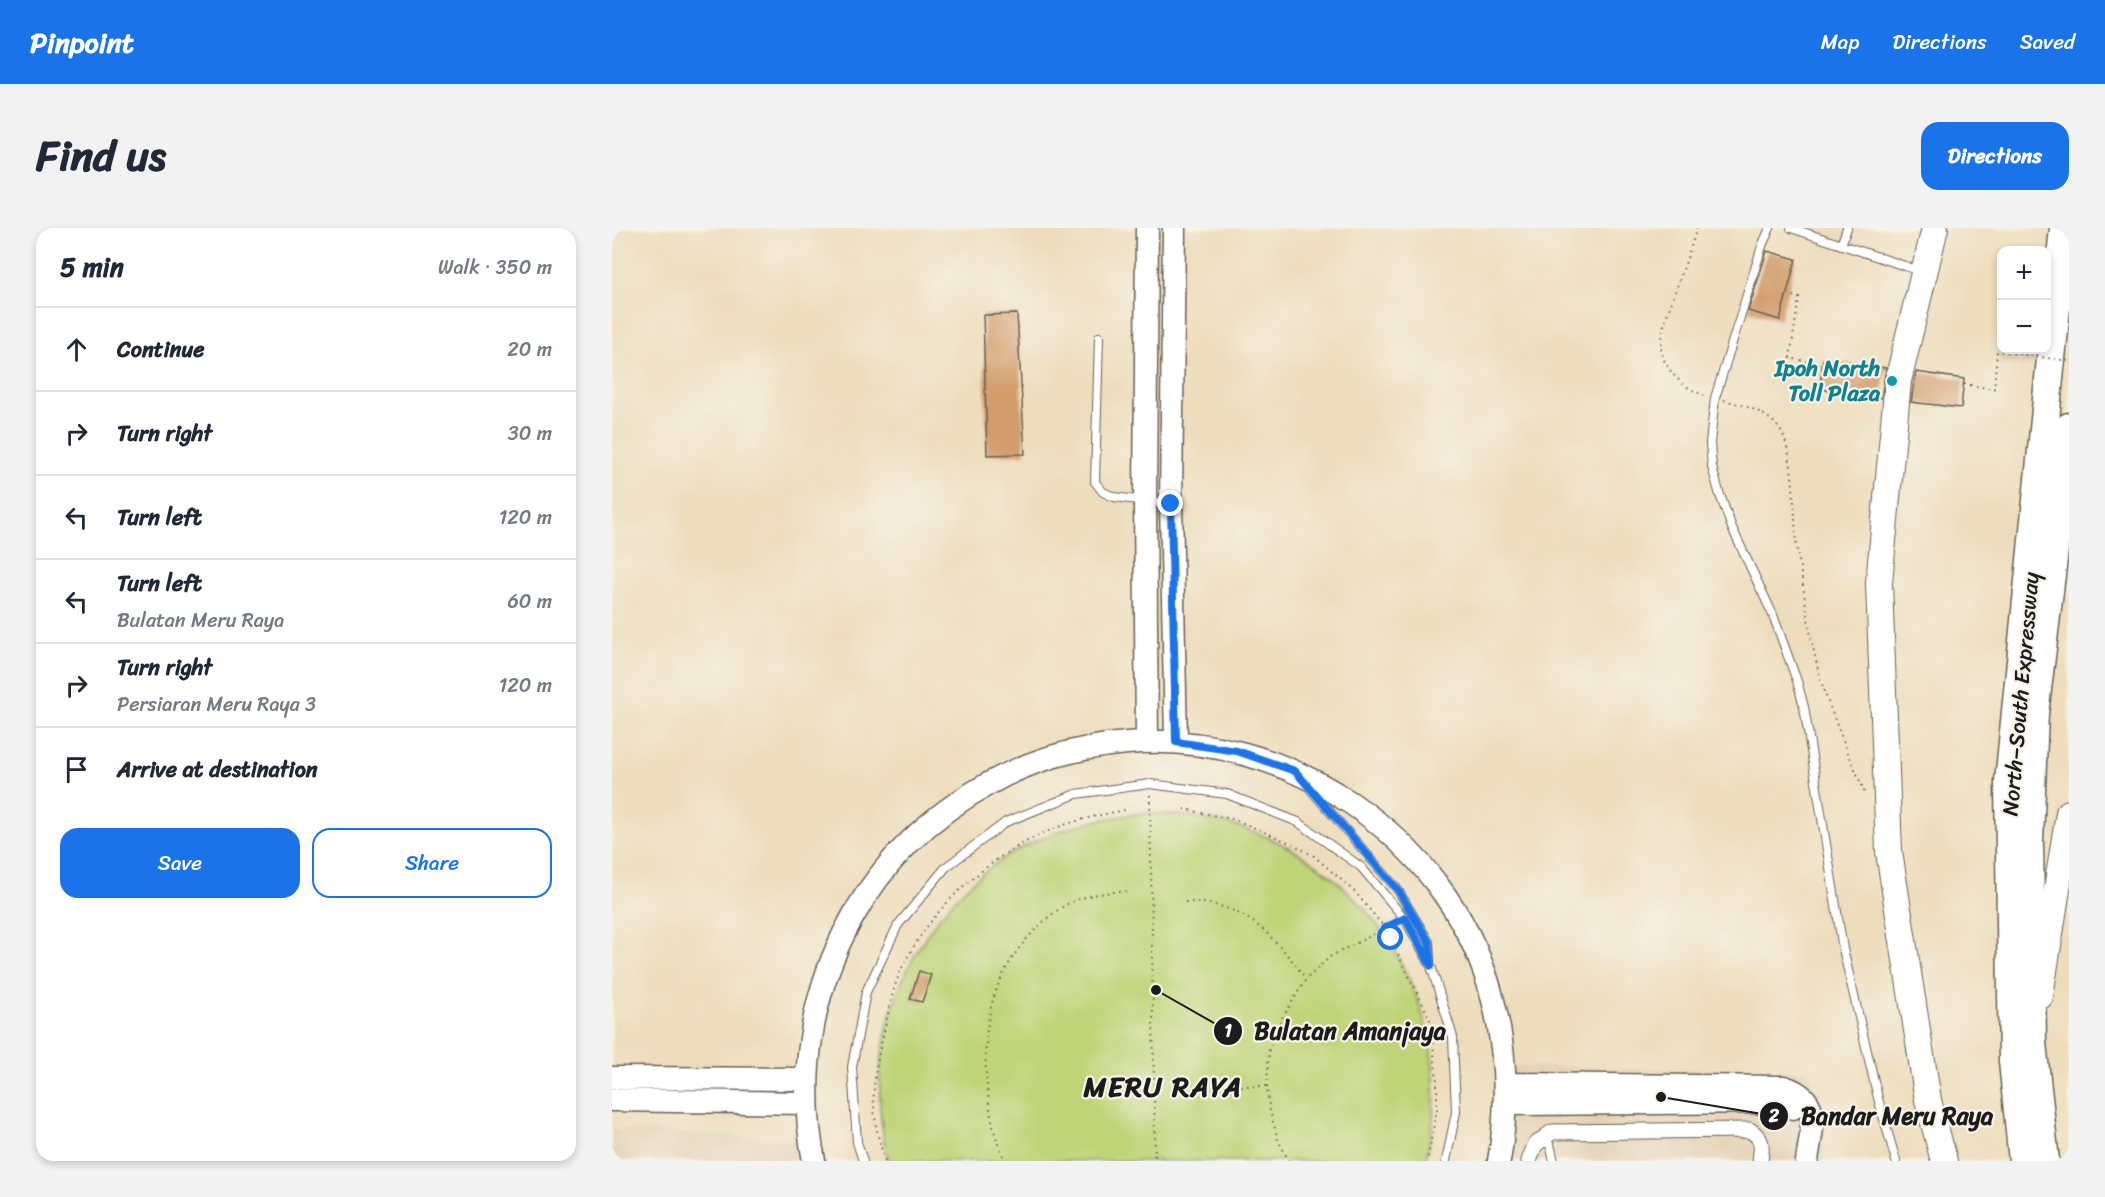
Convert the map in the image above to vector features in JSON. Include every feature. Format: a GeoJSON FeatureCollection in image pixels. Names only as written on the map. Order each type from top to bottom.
{"type":"FeatureCollection","features":[{"type":"Feature","properties":{"kind":"highway","name":"North–South Expressway"},"geometry":{"type":"LineString","coordinates":[[2023,1161],[2013,1061],[2008,782],[2064,228]]}},
{"type":"Feature","properties":{"kind":"highway","name":"North–South Expressway"},"geometry":{"type":"LineString","coordinates":[[2045,1161],[2032,1043],[2029,841],[2034,714],[2069,427]]}},
{"type":"Feature","properties":{"kind":"main road"},"geometry":{"type":"LineString","coordinates":[[1935,228],[1898,381],[1879,583],[1888,852],[1928,1100],[1944,1161]]}},
{"type":"Feature","properties":{"kind":"main road"},"geometry":{"type":"LineString","coordinates":[[2032,1043],[2069,813]]}},
{"type":"Feature","properties":{"kind":"street"},"geometry":{"type":"LineString","coordinates":[[1147,741],[1145,502],[1148,228]]}},
{"type":"Feature","properties":{"kind":"street"},"geometry":{"type":"LineString","coordinates":[[1174,228],[1171,504],[1176,742]]}},
{"type":"Feature","properties":{"kind":"street"},"geometry":{"type":"LineString","coordinates":[[814,1161],[806,1103],[806,1079],[811,1031],[822,984],[840,939],[863,897],[893,859],[920,832],[965,796],[1008,773],[1053,756],[1100,745],[1147,741],[1176,742],[1237,751],[1295,771],[1339,794],[1379,823],[1415,858],[1446,897],[1471,940],[1489,986],[1501,1035],[1506,1094],[1499,1161]]}},
{"type":"Feature","properties":{"kind":"street"},"geometry":{"type":"LineString","coordinates":[[612,1078],[806,1079]]}},
{"type":"Feature","properties":{"kind":"street"},"geometry":{"type":"LineString","coordinates":[[1506,1094],[1784,1087],[1795,1091],[1799,1103],[1800,1126],[1796,1161]]}},
{"type":"Feature","properties":{"kind":"street"},"geometry":{"type":"LineString","coordinates":[[612,1100],[806,1103]]}},
{"type":"Feature","properties":{"kind":"street"},"geometry":{"type":"LineString","coordinates":[[1799,1103],[1810,1104],[1813,1115],[1807,1161]]}},
{"type":"Feature","properties":{"kind":"street"},"geometry":{"type":"LineString","coordinates":[[1529,1161],[1535,1145],[1552,1132],[1750,1130],[1759,1136],[1762,1146],[1761,1161]]}},
{"type":"Feature","properties":{"kind":"lane"},"geometry":{"type":"LineString","coordinates":[[1770,228],[1762,246],[1715,398],[1710,443],[1712,467],[1732,528],[1773,615],[1797,681],[1810,740],[1843,949],[1878,1098],[1896,1161]]}},
{"type":"Feature","properties":{"kind":"lane"},"geometry":{"type":"LineString","coordinates":[[1791,228],[1924,273]]}},
{"type":"Feature","properties":{"kind":"lane"},"geometry":{"type":"LineString","coordinates":[[1841,245],[1847,228]]}},
{"type":"Feature","properties":{"kind":"lane"},"geometry":{"type":"LineString","coordinates":[[1099,337],[1095,482],[1103,492],[1114,497],[1171,504]]}},
{"type":"Feature","properties":{"kind":"lane"},"geometry":{"type":"LineString","coordinates":[[1295,771],[1398,890],[1429,942],[1431,966]]}},
{"type":"Feature","properties":{"kind":"lane"},"geometry":{"type":"LineString","coordinates":[[863,1161],[857,1142],[852,1067],[866,993],[898,925],[946,867],[1006,822],[1076,794],[1150,784],[1227,794],[1299,822],[1361,867],[1405,918],[1431,966],[1453,1037],[1456,1112],[1446,1161]]}},
{"type":"Feature","properties":{"kind":"lane"},"geometry":{"type":"LineString","coordinates":[[1541,1139],[1550,1145],[1554,1161]]}},
{"type":"Feature","properties":{"kind":"path"},"geometry":{"type":"LineString","coordinates":[[1697,228],[1663,329],[1661,348],[1667,365],[1678,380],[1692,391],[1764,414],[1779,427],[1784,436],[1790,467],[1797,551],[1816,661],[1824,690],[1867,798]]}},
{"type":"Feature","properties":{"kind":"path"},"geometry":{"type":"LineString","coordinates":[[1787,294],[1799,298],[1790,358],[1823,365]]}},
{"type":"Feature","properties":{"kind":"path"},"geometry":{"type":"LineString","coordinates":[[1964,384],[1994,389],[1997,351],[2069,361]]}},
{"type":"Feature","properties":{"kind":"path"},"geometry":{"type":"LineString","coordinates":[[1150,784],[1155,1161]]}},
{"type":"Feature","properties":{"kind":"path"},"geometry":{"type":"LineString","coordinates":[[1184,809],[1236,820],[1314,856],[1355,892],[1385,928],[1430,1019],[1437,1080],[1437,1109],[1427,1161]]}},
{"type":"Feature","properties":{"kind":"path"},"geometry":{"type":"LineString","coordinates":[[885,1161],[873,1102],[874,1072],[901,970],[924,929],[967,883],[998,859],[1028,841],[1082,819],[1126,810]]}},
{"type":"Feature","properties":{"kind":"path"},"geometry":{"type":"LineString","coordinates":[[1006,1161],[990,1114],[985,1066],[987,1030],[995,989],[1018,947],[1049,916],[1076,900],[1107,892],[1127,891]]}},
{"type":"Feature","properties":{"kind":"path"},"geometry":{"type":"LineString","coordinates":[[1185,902],[1202,902],[1232,909],[1264,930],[1306,979]]}},
{"type":"Feature","properties":{"kind":"path"},"geometry":{"type":"LineString","coordinates":[[1289,1161],[1278,1140],[1269,1107],[1269,1050],[1281,1020],[1306,979],[1331,956],[1405,918]]}},
{"type":"Feature","properties":{"kind":"path"},"geometry":{"type":"LineString","coordinates":[[1229,1086],[1268,1086]]}},
{"type":"Feature","properties":{"kind":"shaded area"},"geometry":{"type":"Polygon","coordinates":[[[1506,1066],[1808,1071],[1826,1123],[1822,1161],[1498,1161],[1506,1066]]]}},
{"type":"Feature","properties":{"kind":"shaded area"},"geometry":{"type":"Polygon","coordinates":[[[612,1129],[806,1140],[813,1161],[612,1161],[612,1129]]]}},
{"type":"Feature","properties":{"kind":"green space"},"geometry":{"type":"Polygon","coordinates":[[[1149,813],[1210,820],[1240,827],[1269,838],[1312,862],[1349,893],[1381,930],[1406,971],[1423,1017],[1433,1064],[1434,1113],[1425,1161],[889,1161],[881,1115],[881,1068],[889,1021],[904,977],[927,936],[956,899],[990,867],[1031,843],[1045,836],[1089,822],[1149,813]]]}},
{"type":"Feature","properties":{"kind":"building"},"geometry":{"type":"Polygon","coordinates":[[[1767,251],[1796,259],[1780,320],[1748,311],[1767,251]]]}},
{"type":"Feature","properties":{"kind":"building"},"geometry":{"type":"Polygon","coordinates":[[[1017,314],[1025,454],[987,455],[983,315],[1017,314]]]}},
{"type":"Feature","properties":{"kind":"building"},"geometry":{"type":"Polygon","coordinates":[[[1823,360],[1886,368],[1881,398],[1820,389],[1823,360]]]}},
{"type":"Feature","properties":{"kind":"building"},"geometry":{"type":"Polygon","coordinates":[[[1916,372],[1964,379],[1961,408],[1911,402],[1916,372]]]}},
{"type":"Feature","properties":{"kind":"building"},"geometry":{"type":"Polygon","coordinates":[[[919,971],[931,975],[922,1002],[910,999],[919,971]]]}},
{"type":"Feature","properties":{"kind":"place","name":"Ipoh North Toll Plaza"},"geometry":{"type":"Point","coordinates":[1892,381]}},
{"type":"Feature","properties":{"kind":"place","name":"Bulatan Amanjaya"},"geometry":{"type":"Point","coordinates":[1156,990]}},
{"type":"Feature","properties":{"kind":"place","name":"Bandar Meru Raya"},"geometry":{"type":"Point","coordinates":[1661,1097]}},
{"type":"Feature","properties":{"kind":"district","name":"MERU RAYA"},"geometry":{"type":"Point","coordinates":[1163,1086]}},
{"type":"Feature","properties":{"kind":"route"},"geometry":{"type":"LineString","coordinates":[[1171,504],[1176,742],[1237,751],[1295,771],[1398,890],[1429,942],[1431,966],[1405,918],[1385,928],[1391,938]]}}]}
